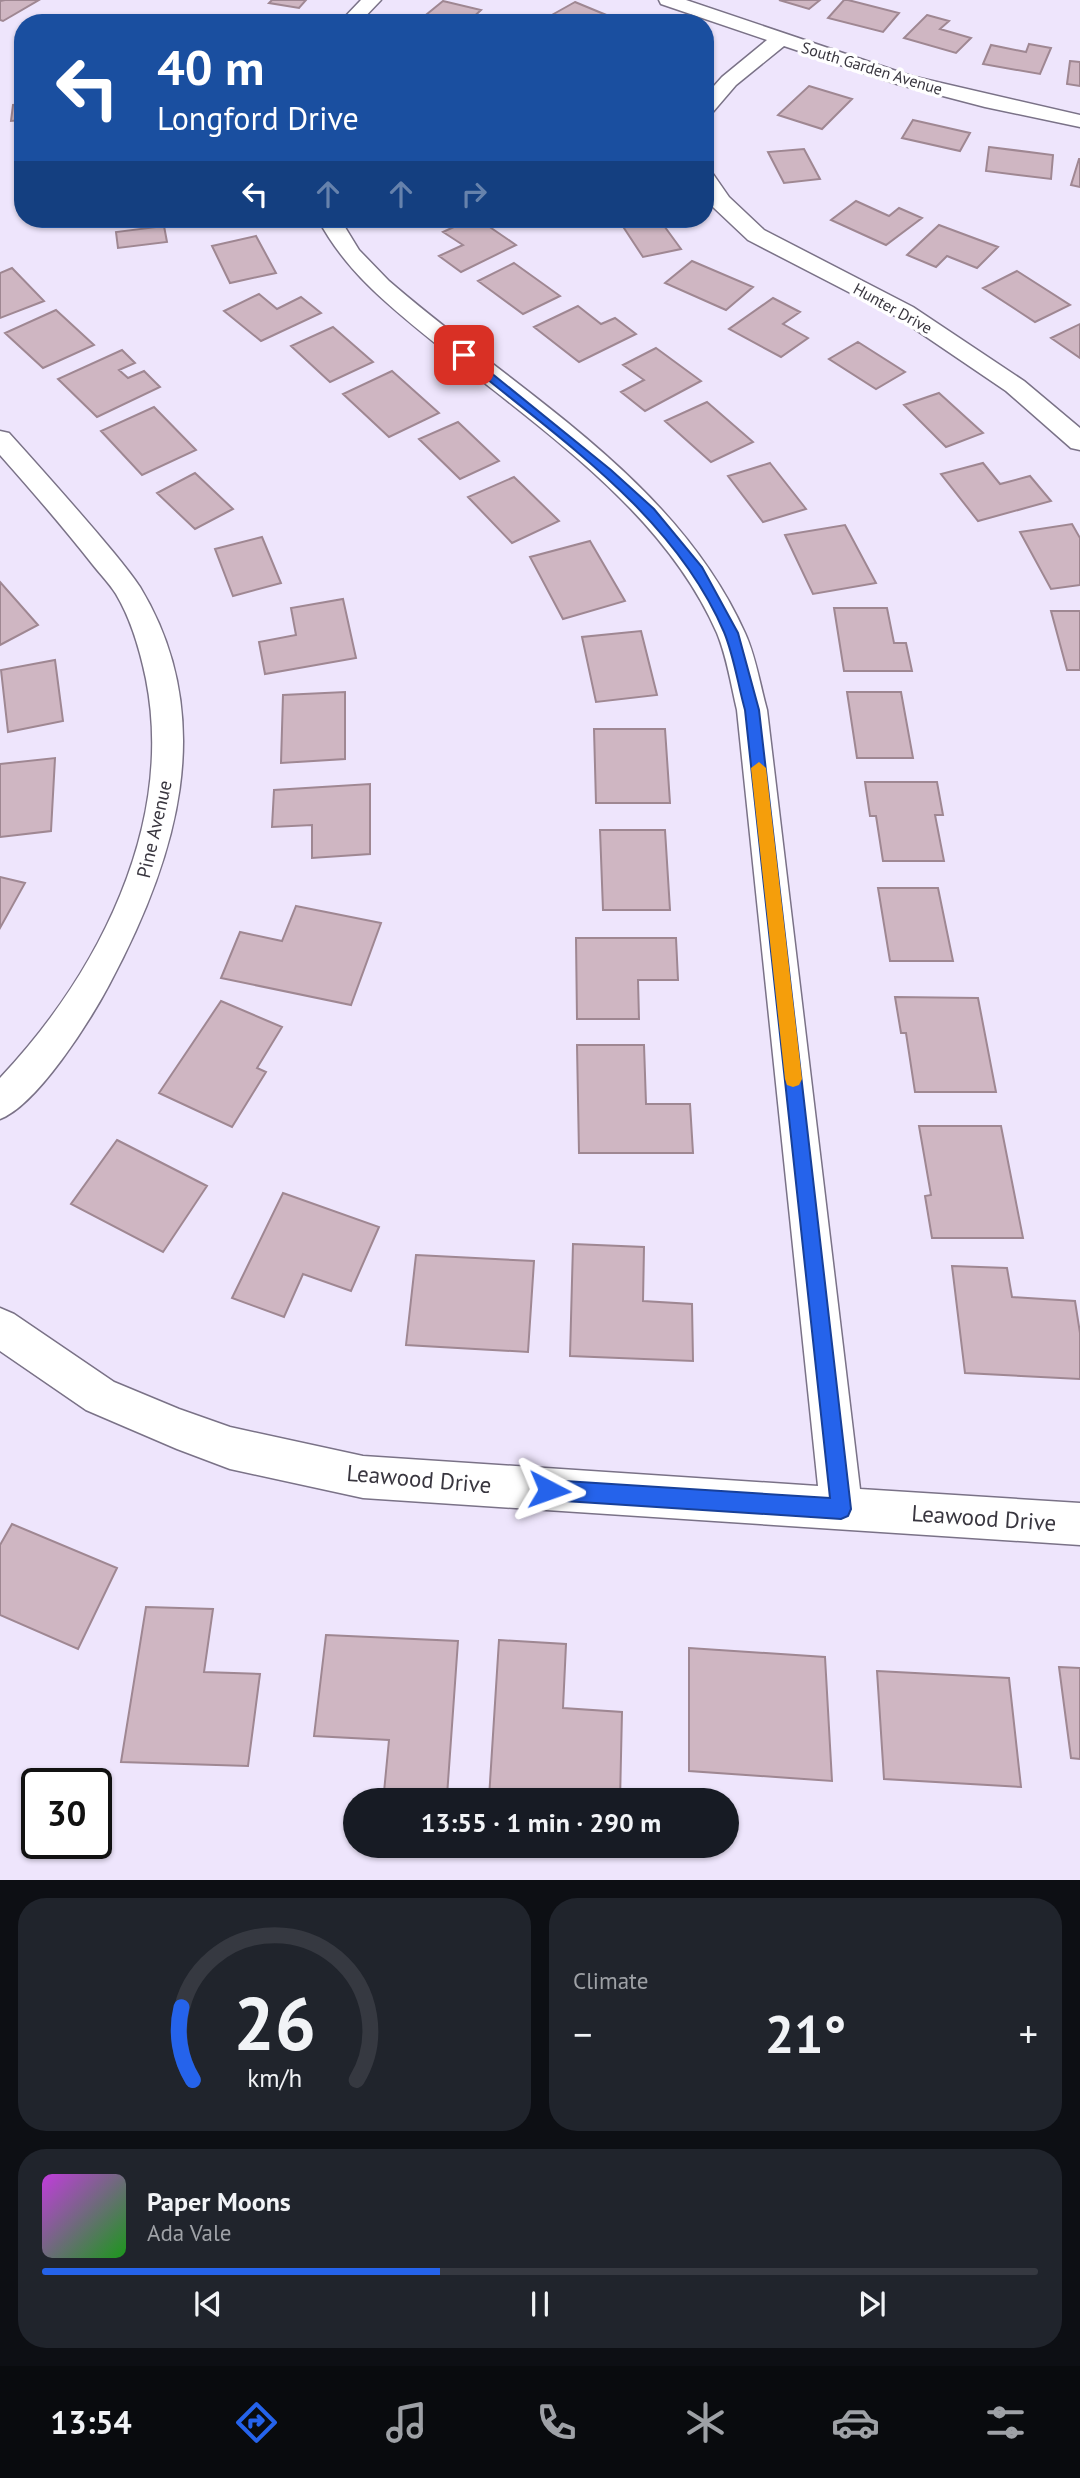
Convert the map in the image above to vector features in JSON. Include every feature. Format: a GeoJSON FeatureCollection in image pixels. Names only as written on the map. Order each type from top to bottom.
{"type":"FeatureCollection","features":[{"type":"Feature","properties":{"kind":"street"},"geometry":{"type":"LineString","coordinates":[[357,14],[372,0]]}},
{"type":"Feature","properties":{"kind":"street","name":"South Garden Avenue"},"geometry":{"type":"LineString","coordinates":[[668,0],[708,14]]}},
{"type":"Feature","properties":{"kind":"street","name":"South Garden Avenue"},"geometry":{"type":"LineString","coordinates":[[714,16],[944,90],[1080,121]]}},
{"type":"Feature","properties":{"kind":"street"},"geometry":{"type":"LineString","coordinates":[[714,98],[729,81],[780,39]]}},
{"type":"Feature","properties":{"kind":"street","name":"Hunter Drive"},"geometry":{"type":"LineString","coordinates":[[714,191],[756,235],[917,319],[1015,386],[1080,442]]}},
{"type":"Feature","properties":{"kind":"street"},"geometry":{"type":"LineString","coordinates":[[335,228],[356,261],[403,304],[607,472],[650,512],[697,570],[731,633],[752,710],[841,1509]]}},
{"type":"Feature","properties":{"kind":"street","name":"Pine Avenue"},"geometry":{"type":"LineString","coordinates":[[0,439],[83,532],[129,592],[155,650],[169,721],[164,804],[143,881],[105,964],[58,1037],[0,1103]]}},
{"type":"Feature","properties":{"kind":"street","name":"Leawood Drive"},"geometry":{"type":"LineString","coordinates":[[0,1328],[100,1396],[177,1429],[230,1448],[363,1478],[1080,1524]]}},
{"type":"Feature","properties":{"kind":"building"},"geometry":{"type":"Polygon","coordinates":[[[39,0],[3,21],[0,20],[0,1],[39,0]]]}},
{"type":"Feature","properties":{"kind":"building"},"geometry":{"type":"Polygon","coordinates":[[[272,0],[306,0],[299,8],[269,3],[272,0]]]}},
{"type":"Feature","properties":{"kind":"building"},"geometry":{"type":"Polygon","coordinates":[[[779,0],[820,0],[809,9],[779,0]]]}},
{"type":"Feature","properties":{"kind":"building"},"geometry":{"type":"Polygon","coordinates":[[[844,0],[899,13],[883,32],[828,18],[844,0]]]}},
{"type":"Feature","properties":{"kind":"building"},"geometry":{"type":"Polygon","coordinates":[[[443,1],[481,10],[477,14],[427,14],[443,1]]]}},
{"type":"Feature","properties":{"kind":"building"},"geometry":{"type":"Polygon","coordinates":[[[575,2],[604,14],[554,14],[575,2]]]}},
{"type":"Feature","properties":{"kind":"building"},"geometry":{"type":"Polygon","coordinates":[[[927,15],[949,21],[940,29],[971,38],[956,53],[904,38],[927,15]]]}},
{"type":"Feature","properties":{"kind":"building"},"geometry":{"type":"Polygon","coordinates":[[[1029,44],[1051,48],[1040,74],[983,64],[991,45],[1026,52],[1029,44]]]}},
{"type":"Feature","properties":{"kind":"building"},"geometry":{"type":"Polygon","coordinates":[[[1070,61],[1080,62],[1080,86],[1067,84],[1070,61]]]}},
{"type":"Feature","properties":{"kind":"building"},"geometry":{"type":"Polygon","coordinates":[[[809,86],[852,99],[822,129],[778,115],[809,86]]]}},
{"type":"Feature","properties":{"kind":"building"},"geometry":{"type":"Polygon","coordinates":[[[13,105],[14,121],[11,121],[13,105]]]}},
{"type":"Feature","properties":{"kind":"building"},"geometry":{"type":"Polygon","coordinates":[[[913,120],[970,133],[960,151],[902,138],[913,120]]]}},
{"type":"Feature","properties":{"kind":"building"},"geometry":{"type":"Polygon","coordinates":[[[989,147],[1053,155],[1051,179],[986,171],[989,147]]]}},
{"type":"Feature","properties":{"kind":"building"},"geometry":{"type":"Polygon","coordinates":[[[804,149],[820,179],[784,183],[768,152],[804,149]]]}},
{"type":"Feature","properties":{"kind":"building"},"geometry":{"type":"Polygon","coordinates":[[[1080,159],[1080,187],[1071,185],[1080,159]]]}},
{"type":"Feature","properties":{"kind":"building"},"geometry":{"type":"Polygon","coordinates":[[[856,201],[889,216],[899,208],[922,218],[886,245],[831,220],[856,201]]]}},
{"type":"Feature","properties":{"kind":"building"},"geometry":{"type":"Polygon","coordinates":[[[939,225],[998,247],[977,268],[947,256],[936,267],[907,255],[939,225]]]}},
{"type":"Feature","properties":{"kind":"building"},"geometry":{"type":"Polygon","coordinates":[[[164,228],[167,242],[118,248],[116,232],[164,228]]]}},
{"type":"Feature","properties":{"kind":"building"},"geometry":{"type":"Polygon","coordinates":[[[452,228],[491,228],[516,245],[461,272],[439,256],[463,245],[443,232],[452,228]]]}},
{"type":"Feature","properties":{"kind":"building"},"geometry":{"type":"Polygon","coordinates":[[[624,228],[666,228],[681,249],[643,257],[624,228]]]}},
{"type":"Feature","properties":{"kind":"building"},"geometry":{"type":"Polygon","coordinates":[[[256,236],[276,273],[230,283],[212,246],[256,236]]]}},
{"type":"Feature","properties":{"kind":"building"},"geometry":{"type":"Polygon","coordinates":[[[692,261],[753,287],[726,310],[665,283],[692,261]]]}},
{"type":"Feature","properties":{"kind":"building"},"geometry":{"type":"Polygon","coordinates":[[[514,263],[560,296],[523,314],[478,281],[514,263]]]}},
{"type":"Feature","properties":{"kind":"building"},"geometry":{"type":"Polygon","coordinates":[[[12,268],[44,301],[0,318],[0,273],[12,268]]]}},
{"type":"Feature","properties":{"kind":"building"},"geometry":{"type":"Polygon","coordinates":[[[1017,271],[1070,305],[1035,322],[983,288],[1017,271]]]}},
{"type":"Feature","properties":{"kind":"building"},"geometry":{"type":"Polygon","coordinates":[[[259,294],[277,309],[301,297],[321,313],[261,341],[224,311],[259,294]]]}},
{"type":"Feature","properties":{"kind":"building"},"geometry":{"type":"Polygon","coordinates":[[[773,298],[800,312],[783,324],[808,338],[781,357],[729,329],[773,298]]]}},
{"type":"Feature","properties":{"kind":"building"},"geometry":{"type":"Polygon","coordinates":[[[578,306],[601,324],[615,318],[636,334],[579,362],[534,327],[578,306]]]}},
{"type":"Feature","properties":{"kind":"building"},"geometry":{"type":"Polygon","coordinates":[[[56,310],[94,345],[43,368],[5,333],[56,310]]]}},
{"type":"Feature","properties":{"kind":"building"},"geometry":{"type":"Polygon","coordinates":[[[1080,324],[1080,358],[1051,338],[1080,324]]]}},
{"type":"Feature","properties":{"kind":"building"},"geometry":{"type":"Polygon","coordinates":[[[333,327],[373,362],[330,382],[291,346],[333,327]]]}},
{"type":"Feature","properties":{"kind":"building"},"geometry":{"type":"Polygon","coordinates":[[[858,342],[905,372],[876,389],[829,359],[858,342]]]}},
{"type":"Feature","properties":{"kind":"building"},"geometry":{"type":"Polygon","coordinates":[[[656,348],[701,381],[645,411],[621,392],[644,380],[623,365],[656,348]]]}},
{"type":"Feature","properties":{"kind":"building"},"geometry":{"type":"Polygon","coordinates":[[[122,350],[135,363],[119,370],[128,378],[144,371],[160,387],[97,417],[58,379],[122,350]]]}},
{"type":"Feature","properties":{"kind":"building"},"geometry":{"type":"Polygon","coordinates":[[[392,371],[439,413],[389,437],[343,394],[392,371]]]}},
{"type":"Feature","properties":{"kind":"building"},"geometry":{"type":"Polygon","coordinates":[[[939,393],[983,433],[946,447],[904,405],[939,393]]]}},
{"type":"Feature","properties":{"kind":"building"},"geometry":{"type":"Polygon","coordinates":[[[707,402],[753,442],[711,462],[665,421],[707,402]]]}},
{"type":"Feature","properties":{"kind":"building"},"geometry":{"type":"Polygon","coordinates":[[[154,407],[196,450],[142,475],[101,431],[154,407]]]}},
{"type":"Feature","properties":{"kind":"building"},"geometry":{"type":"Polygon","coordinates":[[[458,422],[499,461],[460,479],[419,439],[458,422]]]}},
{"type":"Feature","properties":{"kind":"building"},"geometry":{"type":"Polygon","coordinates":[[[770,463],[806,509],[763,522],[728,476],[770,463]]]}},
{"type":"Feature","properties":{"kind":"building"},"geometry":{"type":"Polygon","coordinates":[[[983,463],[1000,484],[1030,476],[1051,501],[978,521],[941,474],[983,463]]]}},
{"type":"Feature","properties":{"kind":"building"},"geometry":{"type":"Polygon","coordinates":[[[195,473],[233,509],[195,529],[157,493],[195,473]]]}},
{"type":"Feature","properties":{"kind":"building"},"geometry":{"type":"Polygon","coordinates":[[[514,477],[559,521],[512,543],[468,497],[514,477]]]}},
{"type":"Feature","properties":{"kind":"building"},"geometry":{"type":"Polygon","coordinates":[[[1072,524],[1080,538],[1080,585],[1051,589],[1020,532],[1072,524]]]}},
{"type":"Feature","properties":{"kind":"building"},"geometry":{"type":"Polygon","coordinates":[[[845,525],[876,583],[813,594],[785,535],[845,525]]]}},
{"type":"Feature","properties":{"kind":"building"},"geometry":{"type":"Polygon","coordinates":[[[262,537],[281,583],[233,596],[215,549],[262,537]]]}},
{"type":"Feature","properties":{"kind":"building"},"geometry":{"type":"Polygon","coordinates":[[[590,541],[625,601],[563,619],[530,557],[590,541]]]}},
{"type":"Feature","properties":{"kind":"building"},"geometry":{"type":"Polygon","coordinates":[[[0,582],[38,625],[0,645],[0,582]]]}},
{"type":"Feature","properties":{"kind":"building"},"geometry":{"type":"Polygon","coordinates":[[[343,599],[356,658],[265,674],[259,642],[296,635],[291,608],[343,599]]]}},
{"type":"Feature","properties":{"kind":"building"},"geometry":{"type":"Polygon","coordinates":[[[834,608],[887,608],[894,643],[906,643],[912,671],[844,671],[834,608]]]}},
{"type":"Feature","properties":{"kind":"building"},"geometry":{"type":"Polygon","coordinates":[[[1051,611],[1080,611],[1080,670],[1067,670],[1051,611]]]}},
{"type":"Feature","properties":{"kind":"building"},"geometry":{"type":"Polygon","coordinates":[[[641,631],[657,695],[596,702],[582,637],[641,631]]]}},
{"type":"Feature","properties":{"kind":"building"},"geometry":{"type":"Polygon","coordinates":[[[55,660],[63,721],[8,732],[1,670],[55,660]]]}},
{"type":"Feature","properties":{"kind":"building"},"geometry":{"type":"Polygon","coordinates":[[[345,692],[345,759],[281,763],[283,695],[345,692]]]}},
{"type":"Feature","properties":{"kind":"building"},"geometry":{"type":"Polygon","coordinates":[[[847,692],[901,692],[913,758],[857,758],[847,692]]]}},
{"type":"Feature","properties":{"kind":"building"},"geometry":{"type":"Polygon","coordinates":[[[594,729],[665,729],[670,803],[596,803],[594,729]]]}},
{"type":"Feature","properties":{"kind":"building"},"geometry":{"type":"Polygon","coordinates":[[[55,758],[51,831],[0,837],[0,764],[55,758]]]}},
{"type":"Feature","properties":{"kind":"building"},"geometry":{"type":"Polygon","coordinates":[[[865,782],[937,782],[943,815],[935,815],[944,861],[883,861],[876,816],[870,816],[865,782]]]}},
{"type":"Feature","properties":{"kind":"building"},"geometry":{"type":"Polygon","coordinates":[[[370,784],[370,854],[312,858],[312,825],[272,827],[274,790],[370,784]]]}},
{"type":"Feature","properties":{"kind":"building"},"geometry":{"type":"Polygon","coordinates":[[[600,830],[665,830],[670,910],[603,910],[600,830]]]}},
{"type":"Feature","properties":{"kind":"building"},"geometry":{"type":"Polygon","coordinates":[[[0,877],[25,883],[0,928],[0,877]]]}},
{"type":"Feature","properties":{"kind":"building"},"geometry":{"type":"Polygon","coordinates":[[[878,888],[938,888],[953,961],[890,961],[878,888]]]}},
{"type":"Feature","properties":{"kind":"building"},"geometry":{"type":"Polygon","coordinates":[[[296,906],[381,923],[351,1005],[221,978],[240,932],[282,941],[296,906]]]}},
{"type":"Feature","properties":{"kind":"building"},"geometry":{"type":"Polygon","coordinates":[[[576,938],[676,938],[678,980],[638,980],[639,1019],[577,1019],[576,938]]]}},
{"type":"Feature","properties":{"kind":"building"},"geometry":{"type":"Polygon","coordinates":[[[895,997],[978,998],[996,1092],[915,1092],[906,1033],[901,1033],[895,997]]]}},
{"type":"Feature","properties":{"kind":"building"},"geometry":{"type":"Polygon","coordinates":[[[221,1001],[282,1027],[257,1068],[266,1072],[232,1127],[159,1093],[221,1001]]]}},
{"type":"Feature","properties":{"kind":"building"},"geometry":{"type":"Polygon","coordinates":[[[577,1045],[644,1045],[646,1104],[690,1104],[693,1153],[579,1153],[577,1045]]]}},
{"type":"Feature","properties":{"kind":"building"},"geometry":{"type":"Polygon","coordinates":[[[919,1126],[1001,1126],[1023,1238],[932,1238],[925,1196],[931,1195],[919,1126]]]}},
{"type":"Feature","properties":{"kind":"building"},"geometry":{"type":"Polygon","coordinates":[[[117,1140],[207,1186],[163,1252],[71,1204],[117,1140]]]}},
{"type":"Feature","properties":{"kind":"building"},"geometry":{"type":"Polygon","coordinates":[[[283,1193],[379,1227],[351,1291],[303,1274],[284,1317],[232,1298],[283,1193]]]}},
{"type":"Feature","properties":{"kind":"building"},"geometry":{"type":"Polygon","coordinates":[[[573,1244],[644,1247],[643,1301],[692,1304],[693,1361],[570,1356],[573,1244]]]}},
{"type":"Feature","properties":{"kind":"building"},"geometry":{"type":"Polygon","coordinates":[[[416,1255],[534,1261],[528,1352],[406,1345],[416,1255]]]}},
{"type":"Feature","properties":{"kind":"building"},"geometry":{"type":"Polygon","coordinates":[[[952,1266],[1007,1268],[1012,1297],[1075,1301],[1080,1333],[1080,1379],[965,1373],[952,1266]]]}},
{"type":"Feature","properties":{"kind":"building"},"geometry":{"type":"Polygon","coordinates":[[[12,1524],[117,1568],[78,1649],[0,1615],[0,1545],[12,1524]]]}},
{"type":"Feature","properties":{"kind":"building"},"geometry":{"type":"Polygon","coordinates":[[[146,1607],[213,1609],[204,1672],[260,1674],[248,1766],[121,1762],[146,1607]]]}},
{"type":"Feature","properties":{"kind":"building"},"geometry":{"type":"Polygon","coordinates":[[[326,1635],[458,1641],[448,1788],[384,1788],[389,1740],[314,1736],[326,1635]]]}},
{"type":"Feature","properties":{"kind":"building"},"geometry":{"type":"Polygon","coordinates":[[[499,1640],[566,1644],[563,1708],[622,1712],[620,1788],[490,1788],[499,1640]]]}},
{"type":"Feature","properties":{"kind":"building"},"geometry":{"type":"Polygon","coordinates":[[[689,1648],[825,1657],[832,1781],[689,1771],[689,1648]]]}},
{"type":"Feature","properties":{"kind":"building"},"geometry":{"type":"Polygon","coordinates":[[[1059,1667],[1080,1668],[1080,1759],[1071,1758],[1059,1667]]]}},
{"type":"Feature","properties":{"kind":"building"},"geometry":{"type":"Polygon","coordinates":[[[877,1671],[1009,1678],[1021,1787],[884,1779],[877,1671]]]}},
{"type":"Feature","properties":{"kind":"slow traffic"},"geometry":{"type":"LineString","coordinates":[[759,768],[793,1079]]}},
{"type":"Feature","properties":{"kind":"route"},"geometry":{"type":"LineString","coordinates":[[464,355],[607,472],[650,512],[697,570],[731,633],[752,710],[841,1509],[549,1490]]}}]}
